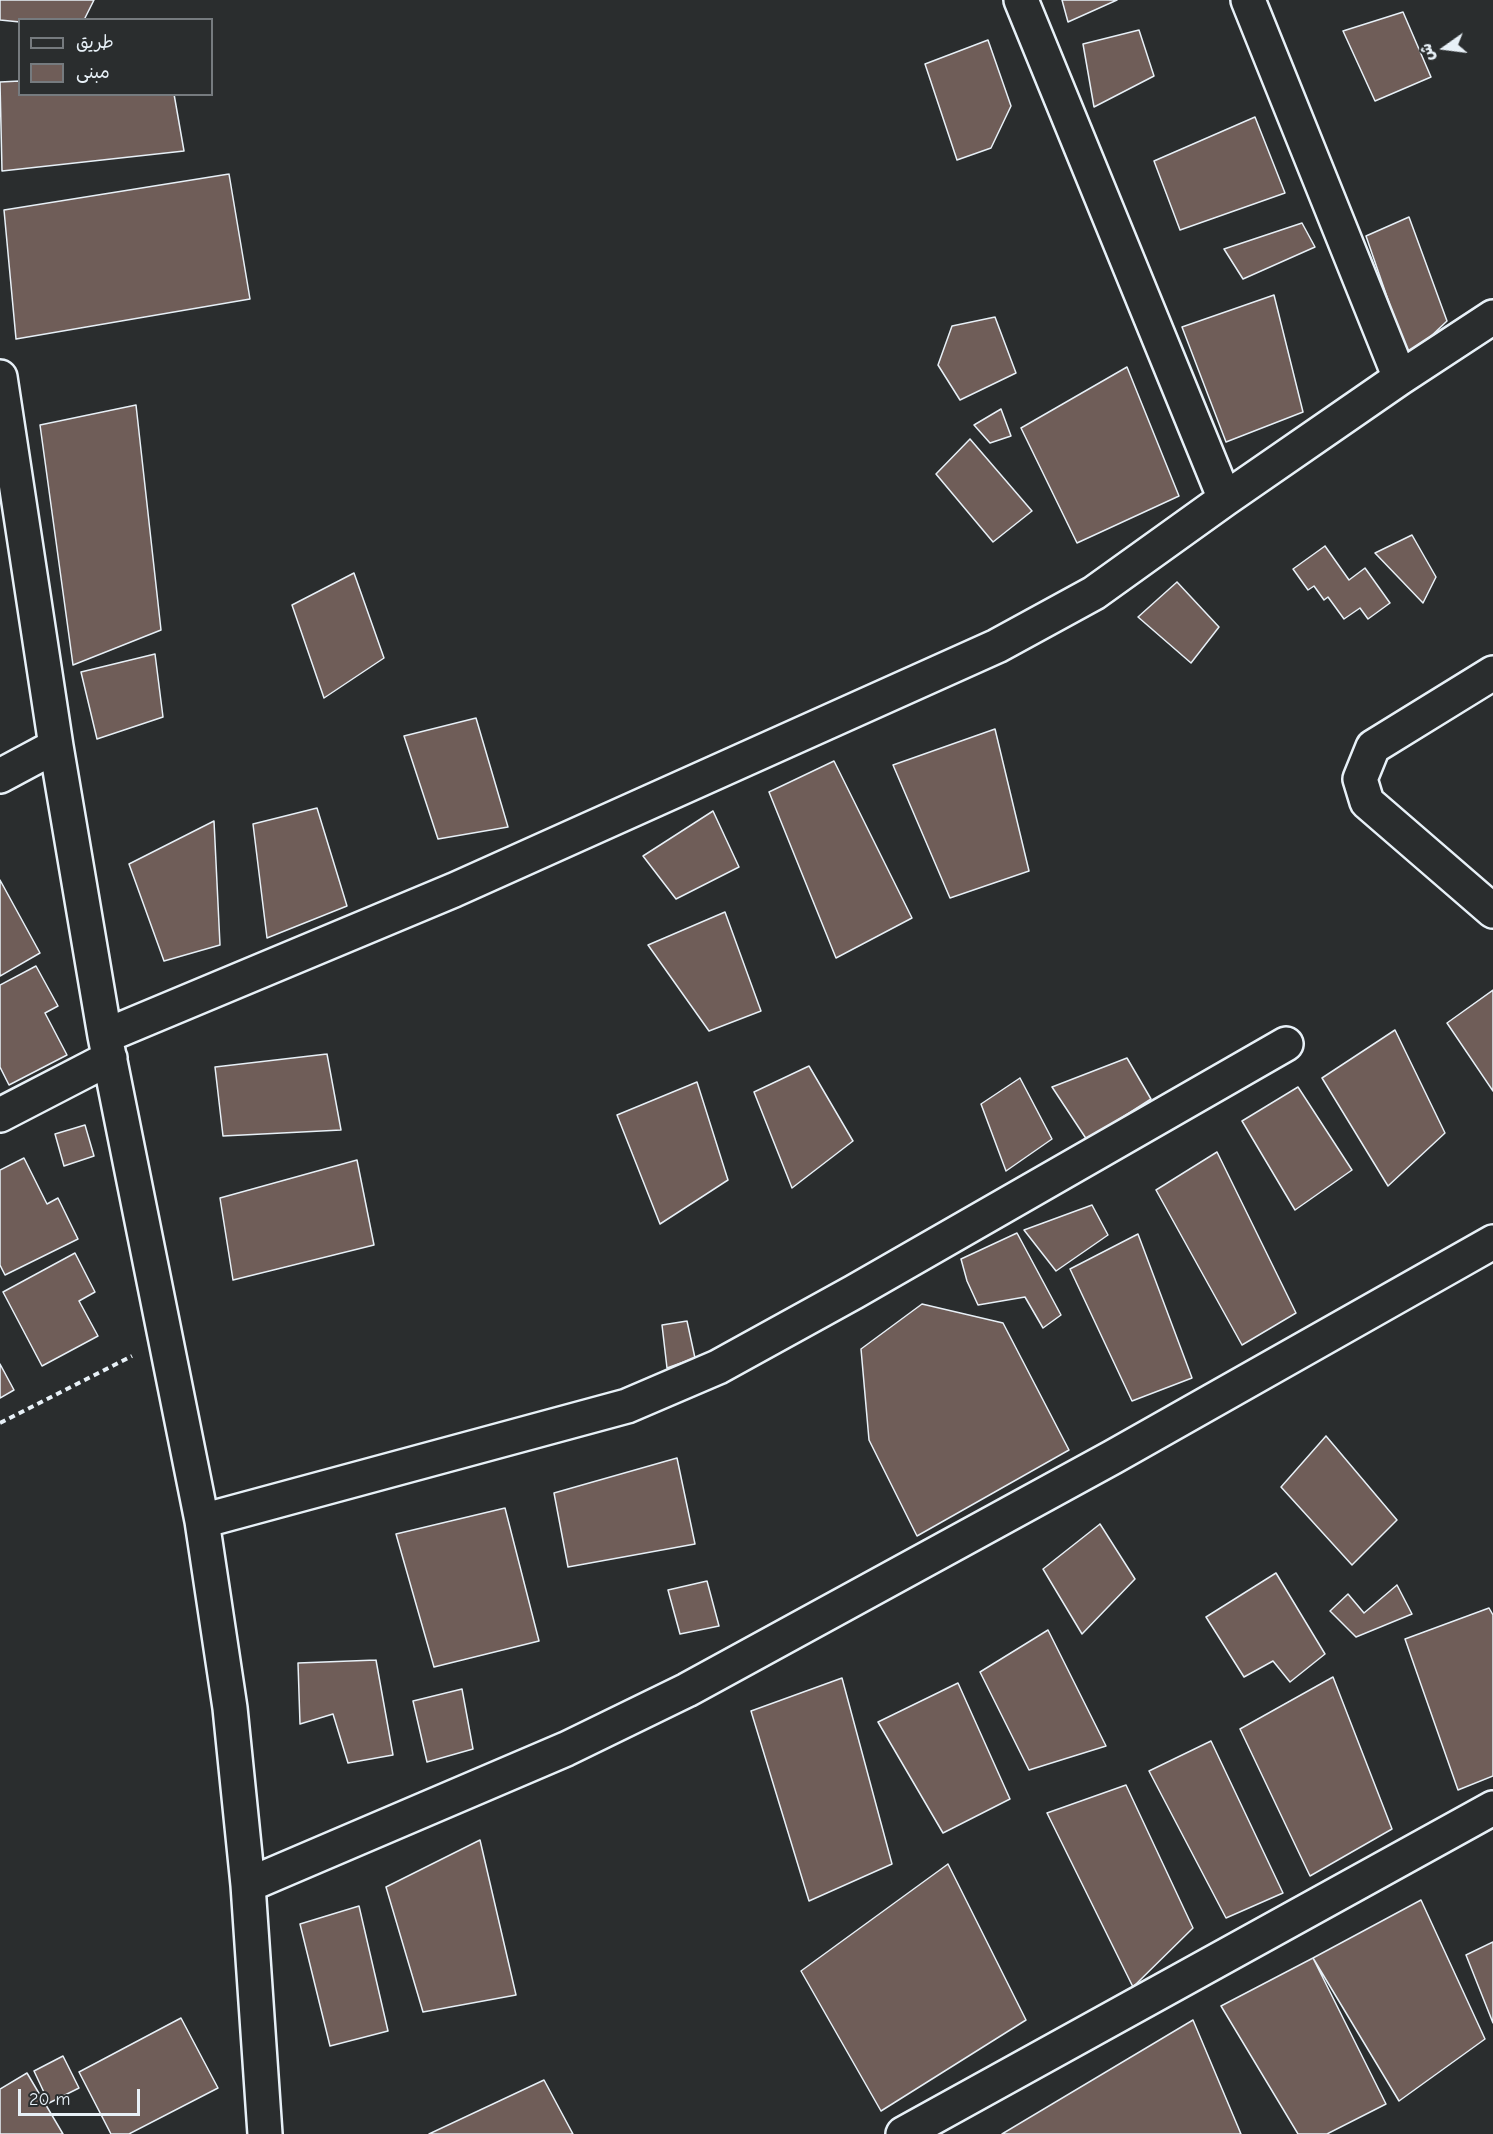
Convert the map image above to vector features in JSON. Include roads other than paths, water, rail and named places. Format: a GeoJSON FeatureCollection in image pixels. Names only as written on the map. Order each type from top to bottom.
{"type":"FeatureCollection","features":[{"type":"Feature","properties":{"kind":"street"},"geometry":{"type":"LineString","coordinates":[[1021,0],[1225,499]]}},
{"type":"Feature","properties":{"kind":"street"},"geometry":{"type":"LineString","coordinates":[[1248,0],[1400,378]]}},
{"type":"Feature","properties":{"kind":"street"},"geometry":{"type":"LineString","coordinates":[[0,1115],[108,1047],[997,646],[1095,592],[1400,378],[1493,318]]}},
{"type":"Feature","properties":{"kind":"street"},"geometry":{"type":"LineString","coordinates":[[0,377],[56,746],[108,1047],[202,1521],[230,1708],[248,1885],[264,2133]]}},
{"type":"Feature","properties":{"kind":"street"},"geometry":{"type":"LineString","coordinates":[[1493,673],[1373,747],[1360,779],[1367,802],[1493,911]]}},
{"type":"Feature","properties":{"kind":"street"},"geometry":{"type":"LineString","coordinates":[[0,776],[56,746]]}},
{"type":"Feature","properties":{"kind":"street"},"geometry":{"type":"LineString","coordinates":[[202,1521],[627,1406],[718,1367],[854,1292],[1286,1044]]}},
{"type":"Feature","properties":{"kind":"street"},"geometry":{"type":"LineString","coordinates":[[248,1885],[566,1749],[687,1690],[1113,1457],[1493,1242]]}},
{"type":"Feature","properties":{"kind":"street"},"geometry":{"type":"LineString","coordinates":[[918,2130],[1493,1808]]}}]}
